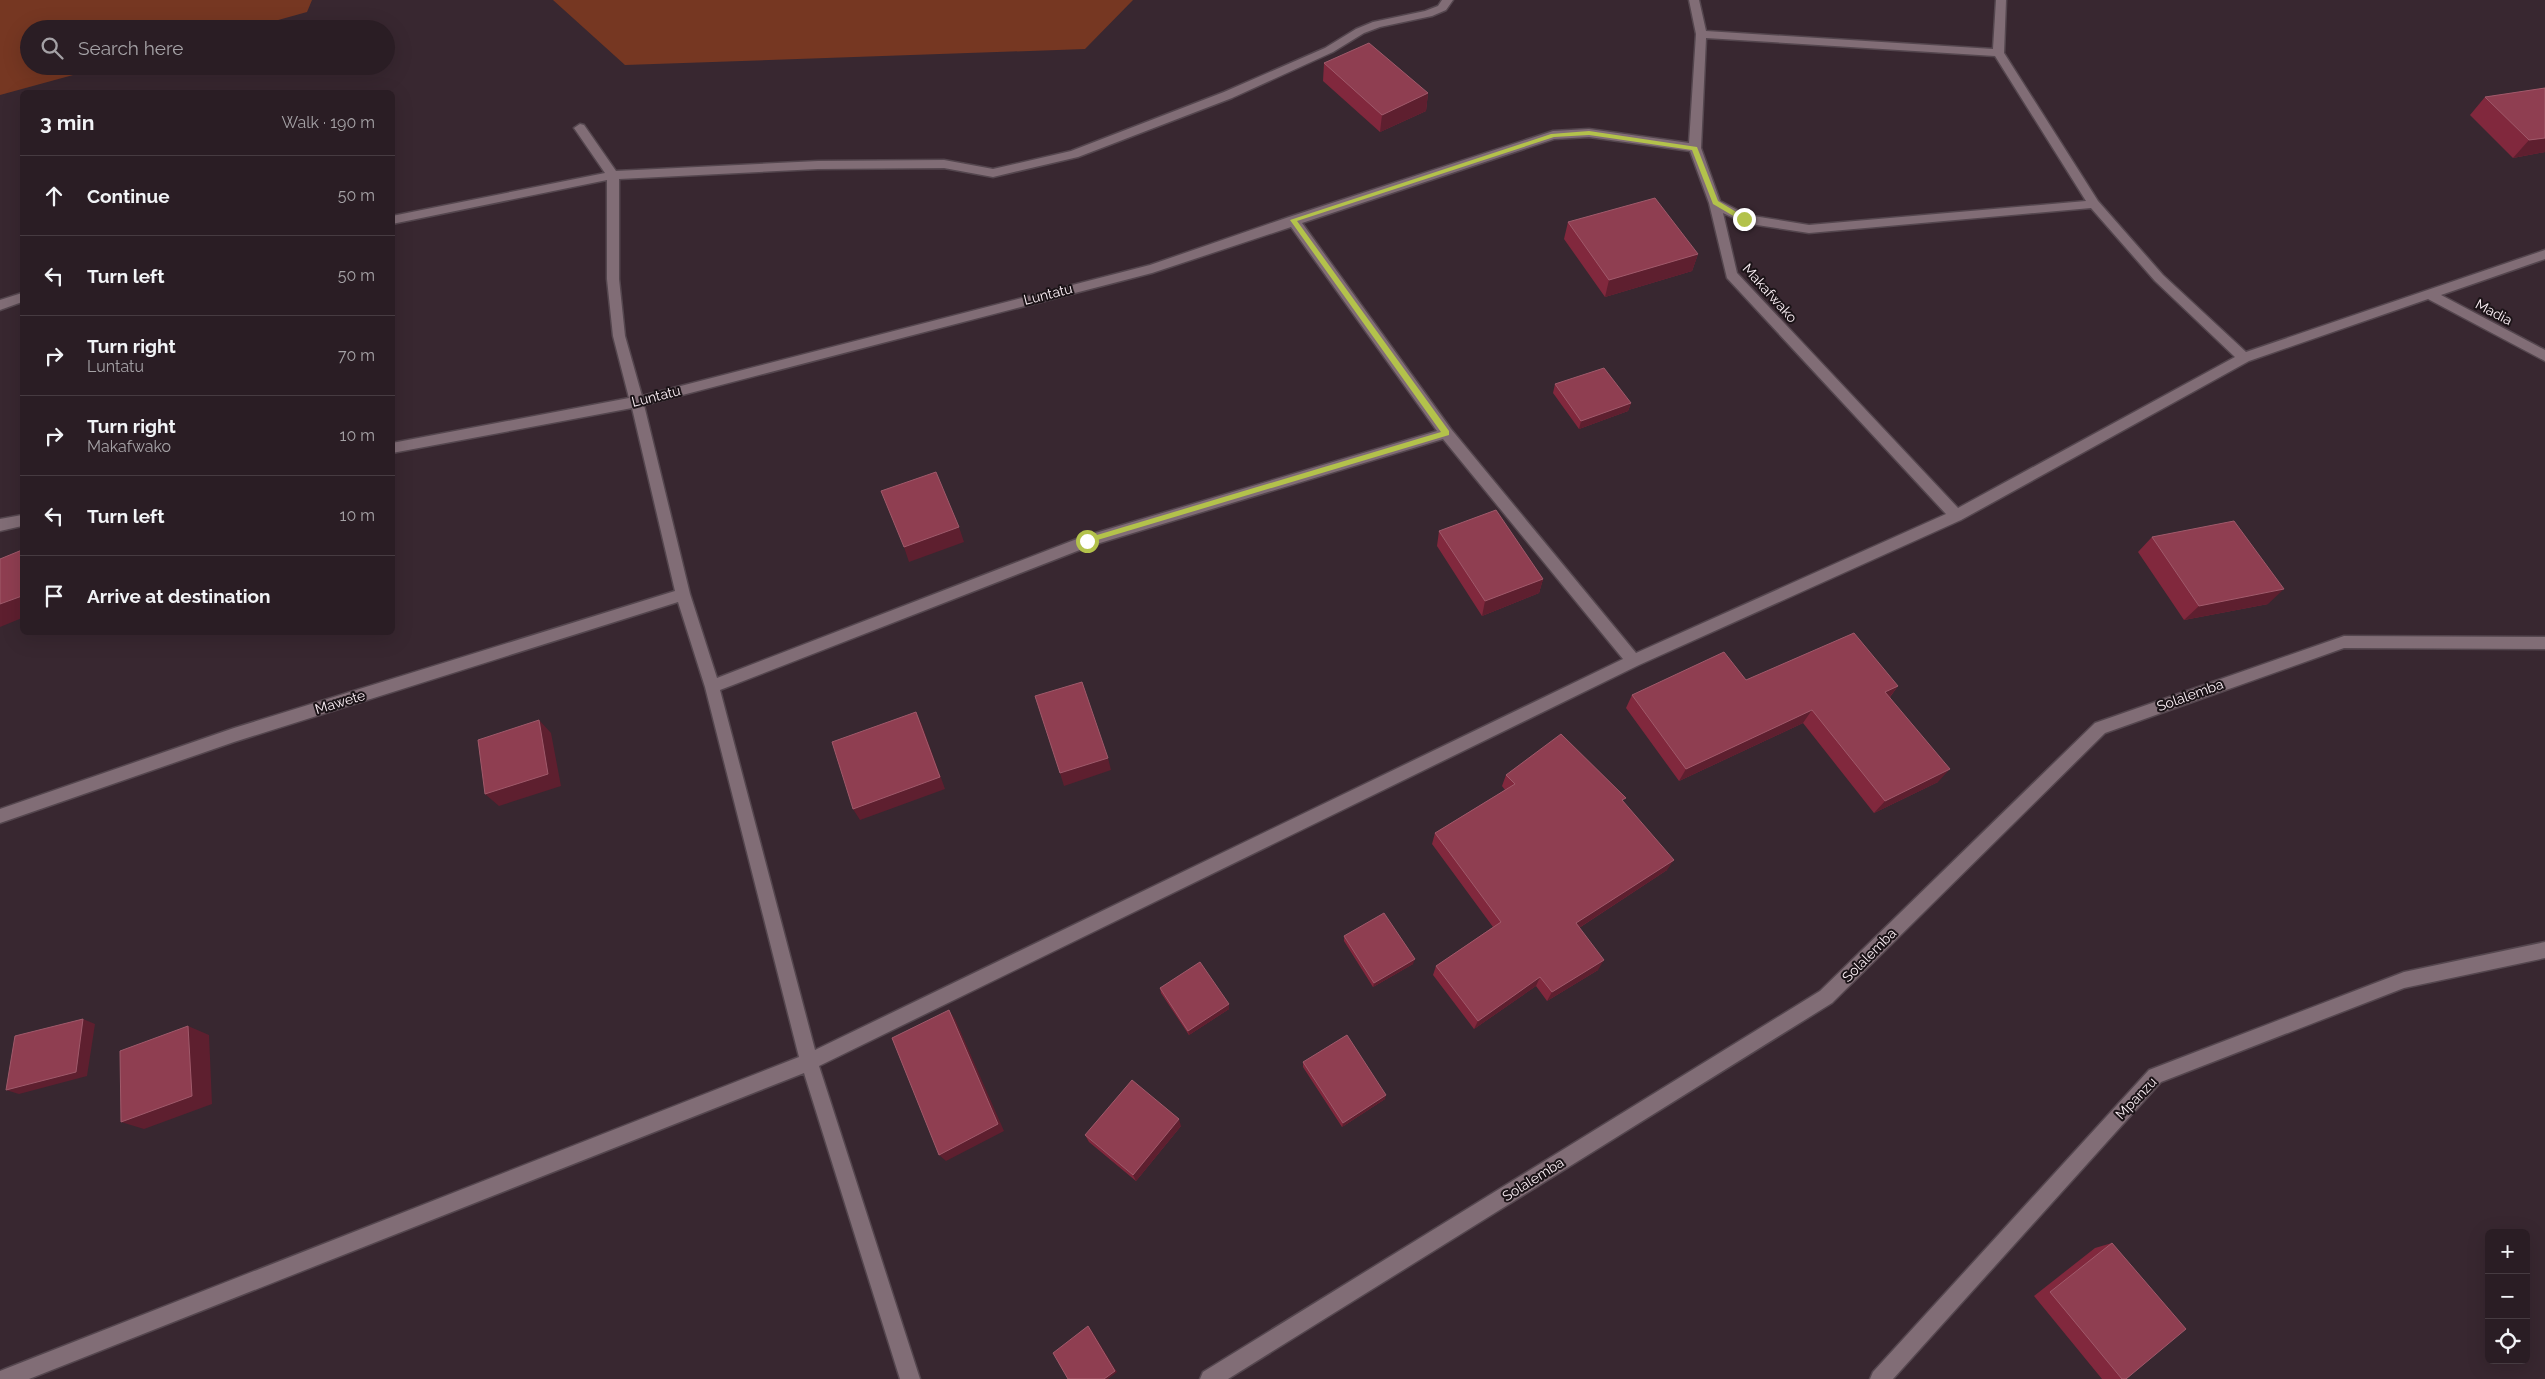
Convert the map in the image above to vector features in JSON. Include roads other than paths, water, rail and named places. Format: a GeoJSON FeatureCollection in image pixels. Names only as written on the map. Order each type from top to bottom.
{"type":"FeatureCollection","features":[{"type":"Feature","properties":{"kind":"street"},"geometry":{"type":"LineString","coordinates":[[395,219],[613,175],[818,165],[944,164],[993,173],[1074,154],[1101,144],[1228,95],[1328,50],[1360,31],[1377,24],[1428,14],[1442,8],[1448,0]]}},
{"type":"Feature","properties":{"kind":"street","name":"Makafwako"},"geometry":{"type":"LineString","coordinates":[[1694,0],[1701,34],[1695,148],[1715,203],[1731,275],[1956,516]]}},
{"type":"Feature","properties":{"kind":"street"},"geometry":{"type":"LineString","coordinates":[[2001,0],[1998,53],[2094,204],[2159,278],[2244,358]]}},
{"type":"Feature","properties":{"kind":"street"},"geometry":{"type":"LineString","coordinates":[[1701,34],[1998,53]]}},
{"type":"Feature","properties":{"kind":"street"},"geometry":{"type":"LineString","coordinates":[[580,128],[613,175],[613,279],[619,336],[637,402],[683,594],[712,687],[809,1062],[910,1379]]}},
{"type":"Feature","properties":{"kind":"street","name":"Luntatu"},"geometry":{"type":"LineString","coordinates":[[395,447],[637,402],[1152,269],[1293,220],[1553,135],[1589,133],[1695,148]]}},
{"type":"Feature","properties":{"kind":"street"},"geometry":{"type":"LineString","coordinates":[[1715,203],[1744,219],[1810,229],[2094,204]]}},
{"type":"Feature","properties":{"kind":"street"},"geometry":{"type":"LineString","coordinates":[[1293,220],[1446,433],[1634,661]]}},
{"type":"Feature","properties":{"kind":"street"},"geometry":{"type":"LineString","coordinates":[[5,1379],[809,1062],[1634,661],[1956,516],[2244,358],[2545,254]]}},
{"type":"Feature","properties":{"kind":"street","name":"Madia"},"geometry":{"type":"LineString","coordinates":[[2429,294],[2545,356]]}},
{"type":"Feature","properties":{"kind":"street"},"geometry":{"type":"LineString","coordinates":[[0,305],[20,299]]}},
{"type":"Feature","properties":{"kind":"street"},"geometry":{"type":"LineString","coordinates":[[712,687],[1087,541],[1446,433]]}},
{"type":"Feature","properties":{"kind":"street"},"geometry":{"type":"LineString","coordinates":[[0,525],[20,521]]}},
{"type":"Feature","properties":{"kind":"street","name":"Mawete"},"geometry":{"type":"LineString","coordinates":[[0,816],[15,808],[112,778],[234,736],[683,594]]}},
{"type":"Feature","properties":{"kind":"street","name":"Solalemba"},"geometry":{"type":"LineString","coordinates":[[1210,1379],[1826,997],[2100,728],[2344,642],[2545,643]]}},
{"type":"Feature","properties":{"kind":"street","name":"Mpanzu"},"geometry":{"type":"LineString","coordinates":[[1880,1379],[2155,1076],[2404,980],[2545,950]]}}]}
